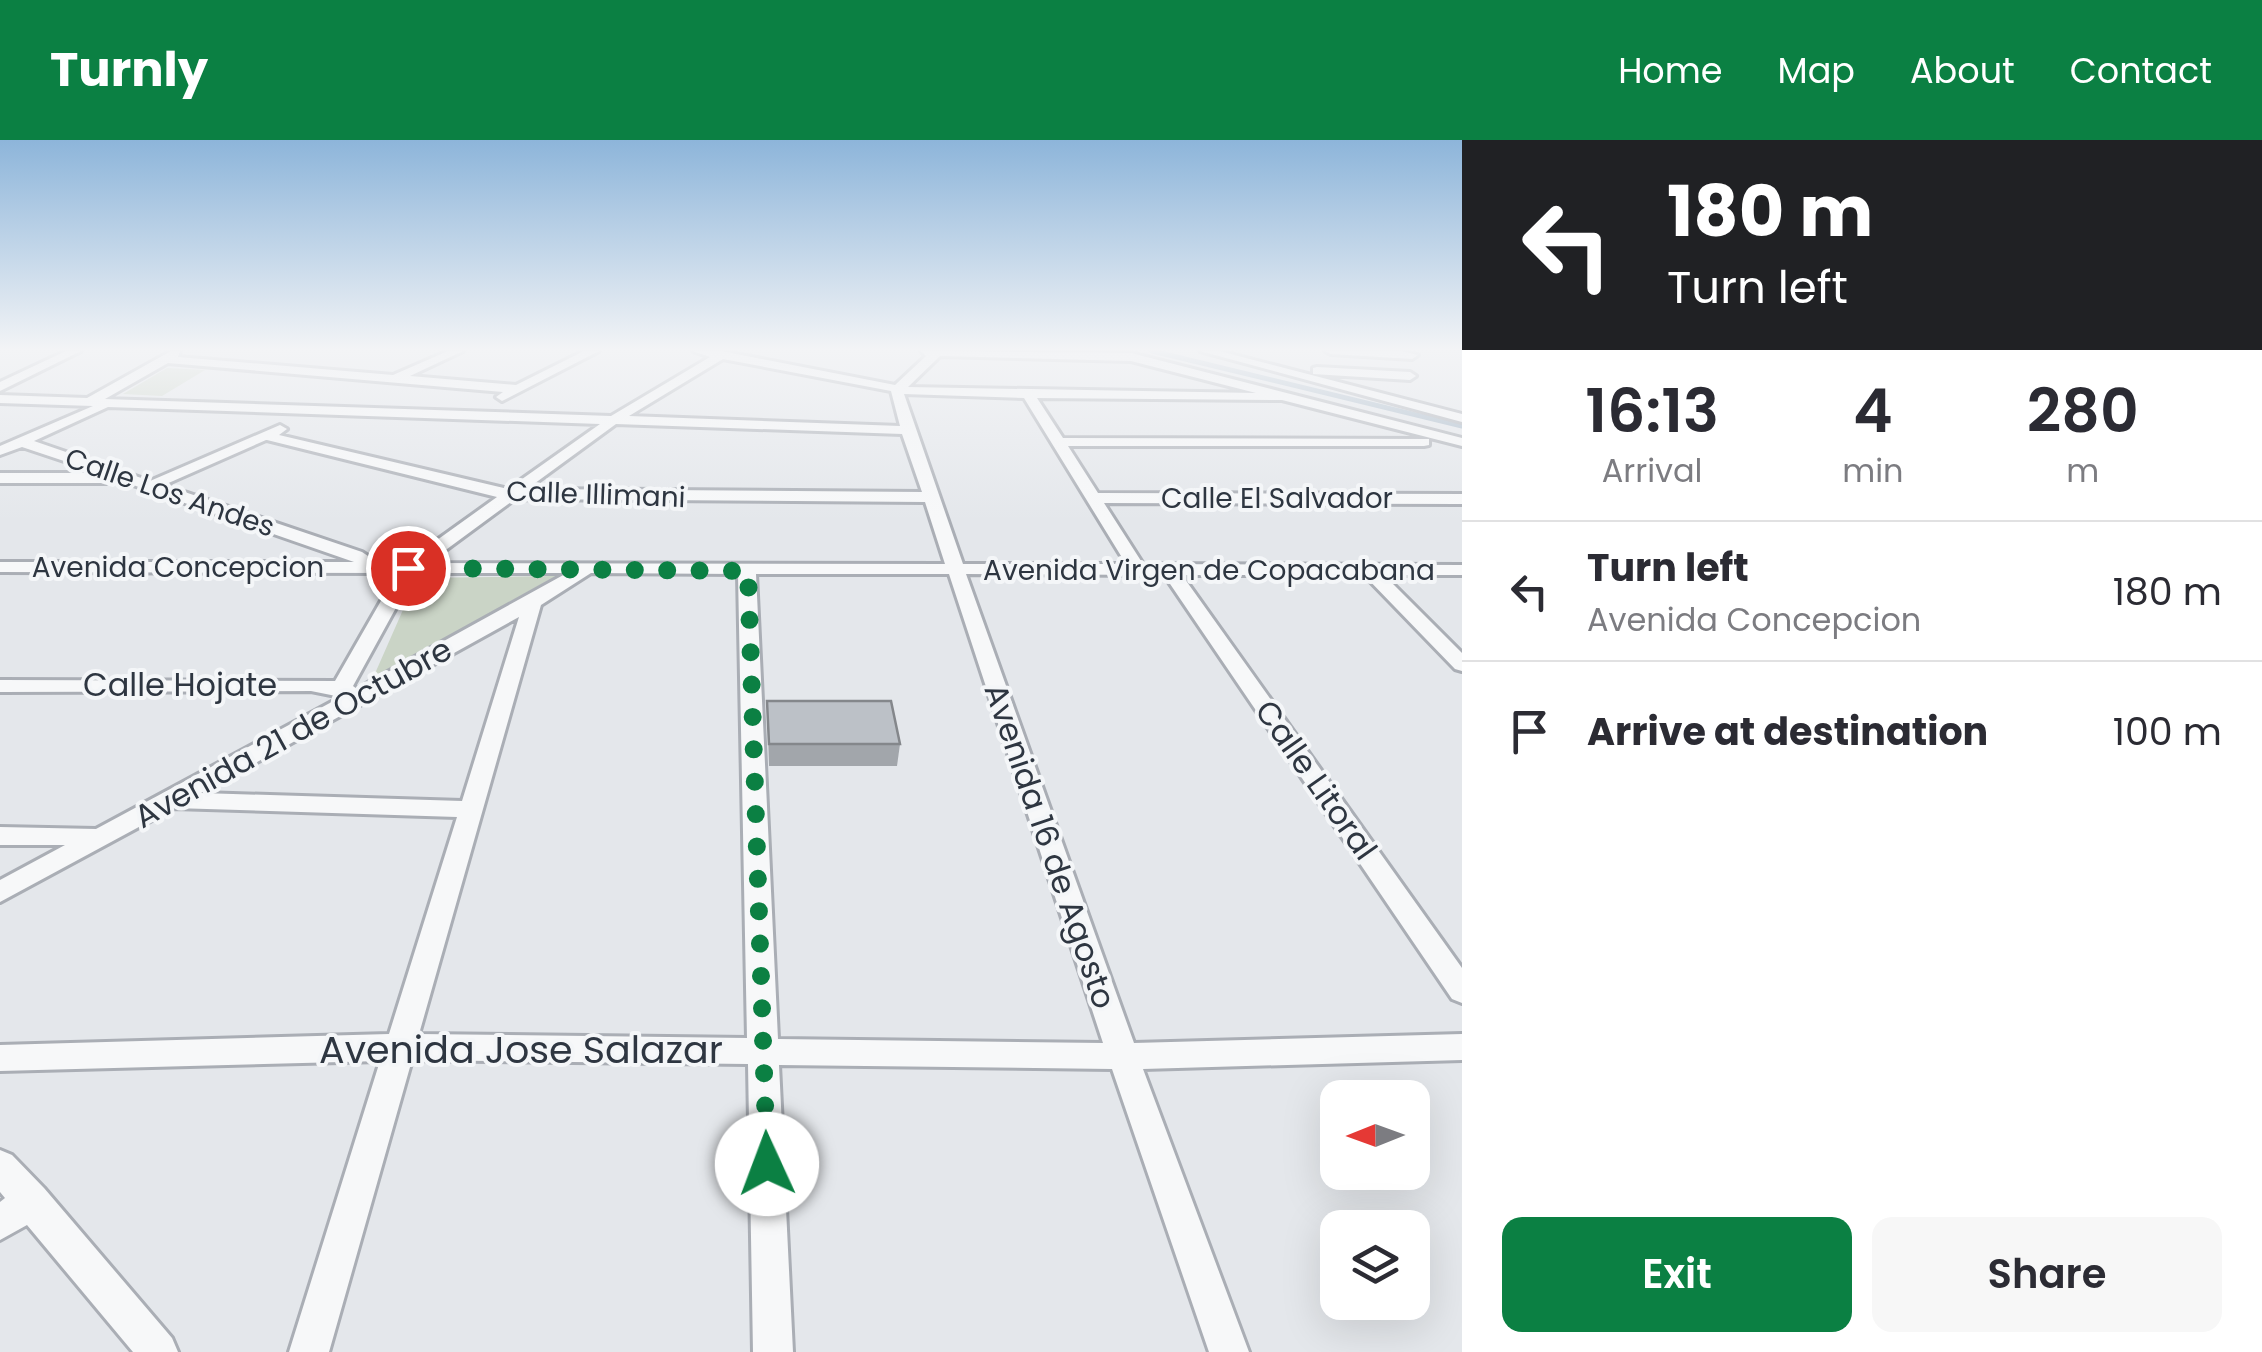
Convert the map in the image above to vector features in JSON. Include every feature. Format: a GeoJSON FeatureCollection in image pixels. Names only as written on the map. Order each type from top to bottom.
{"type":"FeatureCollection","features":[{"type":"Feature","properties":{"kind":"street"},"geometry":{"type":"LineString","coordinates":[[0,451],[100,408]]}},
{"type":"Feature","properties":{"kind":"street"},"geometry":{"type":"LineString","coordinates":[[272,408],[908,430]]}},
{"type":"Feature","properties":{"kind":"street"},"geometry":{"type":"LineString","coordinates":[[469,415],[482,408]]}},
{"type":"Feature","properties":{"kind":"street"},"geometry":{"type":"LineString","coordinates":[[349,693],[408,568],[631,408]]}},
{"type":"Feature","properties":{"kind":"street","name":"Avenida 16 de Agosto"},"geometry":{"type":"LineString","coordinates":[[902,408],[1122,1056],[1229,1352]]}},
{"type":"Feature","properties":{"kind":"street"},"geometry":{"type":"LineString","coordinates":[[1037,408],[1138,570]]}},
{"type":"Feature","properties":{"kind":"street"},"geometry":{"type":"LineString","coordinates":[[1321,408],[1461,442]]}},
{"type":"Feature","properties":{"kind":"street"},"geometry":{"type":"LineString","coordinates":[[1418,408],[1462,418]]}},
{"type":"Feature","properties":{"kind":"street"},"geometry":{"type":"LineString","coordinates":[[150,486],[323,409]]}},
{"type":"Feature","properties":{"kind":"street","name":"Calle Illimani"},"geometry":{"type":"LineString","coordinates":[[267,436],[506,494],[931,497]]}},
{"type":"Feature","properties":{"kind":"street","name":"Calle Los Andes"},"geometry":{"type":"LineString","coordinates":[[22,442],[356,556],[371,567]]}},
{"type":"Feature","properties":{"kind":"street"},"geometry":{"type":"LineString","coordinates":[[1058,442],[1461,442]]}},
{"type":"Feature","properties":{"kind":"street"},"geometry":{"type":"LineString","coordinates":[[0,478],[125,478]]}},
{"type":"Feature","properties":{"kind":"street","name":"Calle El Salvador"},"geometry":{"type":"LineString","coordinates":[[1093,498],[1462,498]]}},
{"type":"Feature","properties":{"kind":"street","name":"Avenida Concepcion"},"geometry":{"type":"LineString","coordinates":[[0,567],[955,570]]}},
{"type":"Feature","properties":{"kind":"street","name":"Avenida Virgen de Copacabana"},"geometry":{"type":"LineString","coordinates":[[955,570],[1462,570]]}},
{"type":"Feature","properties":{"kind":"street","name":"Calle Litoral"},"geometry":{"type":"LineString","coordinates":[[1170,570],[1462,991]]}},
{"type":"Feature","properties":{"kind":"street"},"geometry":{"type":"LineString","coordinates":[[1369,570],[1462,665]]}},
{"type":"Feature","properties":{"kind":"street","name":"Avenida 21 de Octubre"},"geometry":{"type":"LineString","coordinates":[[0,892],[169,800],[349,693],[533,602],[584,571]]}},
{"type":"Feature","properties":{"kind":"street"},"geometry":{"type":"LineString","coordinates":[[748,571],[773,1352]]}},
{"type":"Feature","properties":{"kind":"street"},"geometry":{"type":"LineString","coordinates":[[309,1352],[533,602]]}},
{"type":"Feature","properties":{"kind":"street","name":"Calle Hojate"},"geometry":{"type":"LineString","coordinates":[[0,686],[349,693]]}},
{"type":"Feature","properties":{"kind":"street"},"geometry":{"type":"LineString","coordinates":[[169,800],[472,809]]}},
{"type":"Feature","properties":{"kind":"street"},"geometry":{"type":"LineString","coordinates":[[0,836],[101,837]]}},
{"type":"Feature","properties":{"kind":"street","name":"Avenida Jose Salazar"},"geometry":{"type":"LineString","coordinates":[[0,1058],[400,1047],[1122,1056],[1462,1047]]}},
{"type":"Feature","properties":{"kind":"street"},"geometry":{"type":"LineString","coordinates":[[0,1166],[158,1352]]}},
{"type":"Feature","properties":{"kind":"street"},"geometry":{"type":"LineString","coordinates":[[0,1223],[32,1200]]}},
{"type":"Feature","properties":{"kind":"green space"},"geometry":{"type":"Polygon","coordinates":[[[556,576],[373,678],[417,578],[556,576]]]}},
{"type":"Feature","properties":{"kind":"building"},"geometry":{"type":"Polygon","coordinates":[[[767,701],[891,701],[900,744],[769,744],[767,701]]]}},
{"type":"Feature","properties":{"kind":"waterway"},"geometry":{"type":"LineString","coordinates":[[1386,408],[1462,426]]}},
{"type":"Feature","properties":{"kind":"route"},"geometry":{"type":"LineString","coordinates":[[408,568],[748,571],[767,1164]]}}]}
